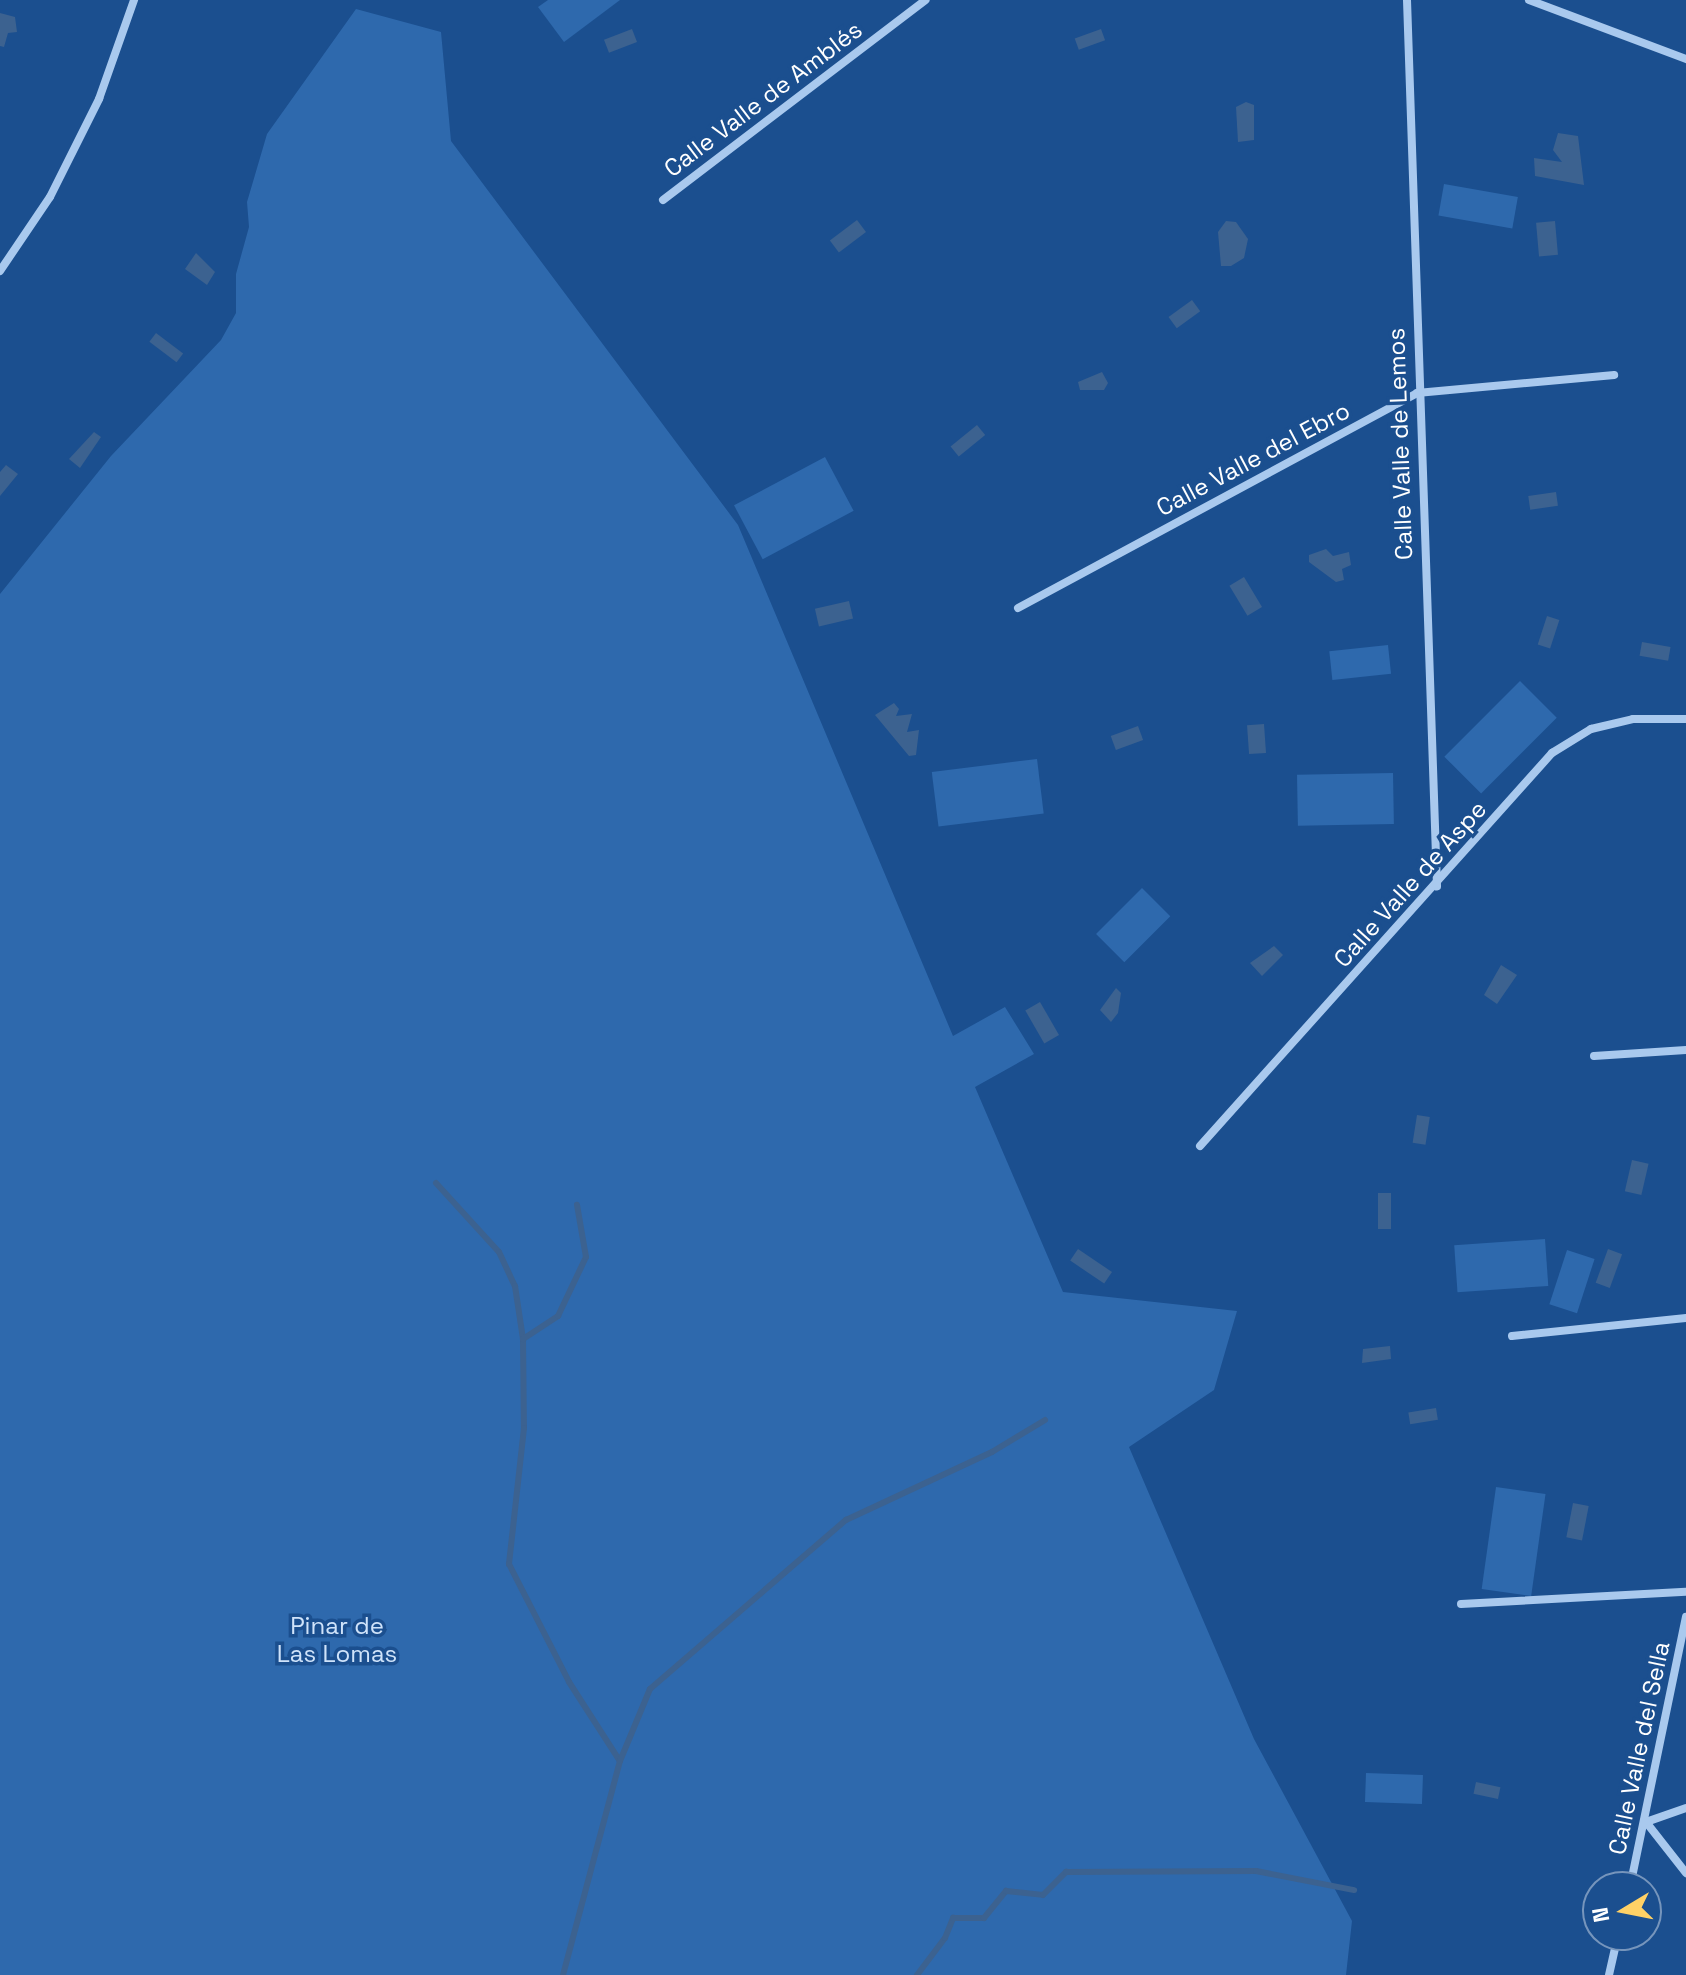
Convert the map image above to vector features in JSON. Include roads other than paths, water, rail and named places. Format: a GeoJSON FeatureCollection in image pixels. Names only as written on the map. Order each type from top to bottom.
{"type":"FeatureCollection","features":[{"type":"Feature","properties":{"kind":"street"},"geometry":{"type":"LineString","coordinates":[[0,271],[50,197],[99,99],[134,0]]}},
{"type":"Feature","properties":{"kind":"street","name":"Calle Valle de Amblés"},"geometry":{"type":"LineString","coordinates":[[663,200],[926,0]]}},
{"type":"Feature","properties":{"kind":"street","name":"Calle Valle de Lemos"},"geometry":{"type":"LineString","coordinates":[[1407,0],[1417,393],[1437,886]]}},
{"type":"Feature","properties":{"kind":"street"},"geometry":{"type":"LineString","coordinates":[[1529,0],[1686,59]]}},
{"type":"Feature","properties":{"kind":"street","name":"Calle Valle del Ebro"},"geometry":{"type":"LineString","coordinates":[[1018,608],[1417,393],[1614,375]]}},
{"type":"Feature","properties":{"kind":"street","name":"Calle Valle de Aspe"},"geometry":{"type":"LineString","coordinates":[[1200,1146],[1437,886],[1552,753],[1591,729],[1633,719],[1686,719]]}},
{"type":"Feature","properties":{"kind":"street"},"geometry":{"type":"LineString","coordinates":[[1594,1056],[1686,1050]]}},
{"type":"Feature","properties":{"kind":"street"},"geometry":{"type":"LineString","coordinates":[[1512,1336],[1686,1318]]}},
{"type":"Feature","properties":{"kind":"street"},"geometry":{"type":"LineString","coordinates":[[1461,1604],[1686,1592]]}},
{"type":"Feature","properties":{"kind":"street","name":"Calle Valle del Sella"},"geometry":{"type":"LineString","coordinates":[[1634,1871],[1686,1617]]}},
{"type":"Feature","properties":{"kind":"street"},"geometry":{"type":"LineString","coordinates":[[1686,1808],[1646,1822],[1686,1873]]}},
{"type":"Feature","properties":{"kind":"street"},"geometry":{"type":"LineString","coordinates":[[1609,1975],[1614,1951]]}},
{"type":"Feature","properties":{"kind":"waterway"},"geometry":{"type":"LineString","coordinates":[[436,1183],[499,1252],[515,1286],[523,1339],[524,1428],[509,1564],[569,1682],[620,1761]]}},
{"type":"Feature","properties":{"kind":"waterway"},"geometry":{"type":"LineString","coordinates":[[523,1339],[558,1316],[586,1257],[577,1205]]}},
{"type":"Feature","properties":{"kind":"waterway"},"geometry":{"type":"LineString","coordinates":[[563,1975],[620,1761],[650,1689],[846,1520],[992,1452],[1045,1420]]}},
{"type":"Feature","properties":{"kind":"waterway"},"geometry":{"type":"LineString","coordinates":[[917,1975],[945,1938],[953,1918],[984,1918],[1006,1891],[1043,1895],[1066,1872],[1256,1871],[1354,1890]]}},
{"type":"Feature","properties":{"kind":"park label","name":"Pinar de Las Lomas"},"geometry":{"type":"Point","coordinates":[337,1640]}}]}
